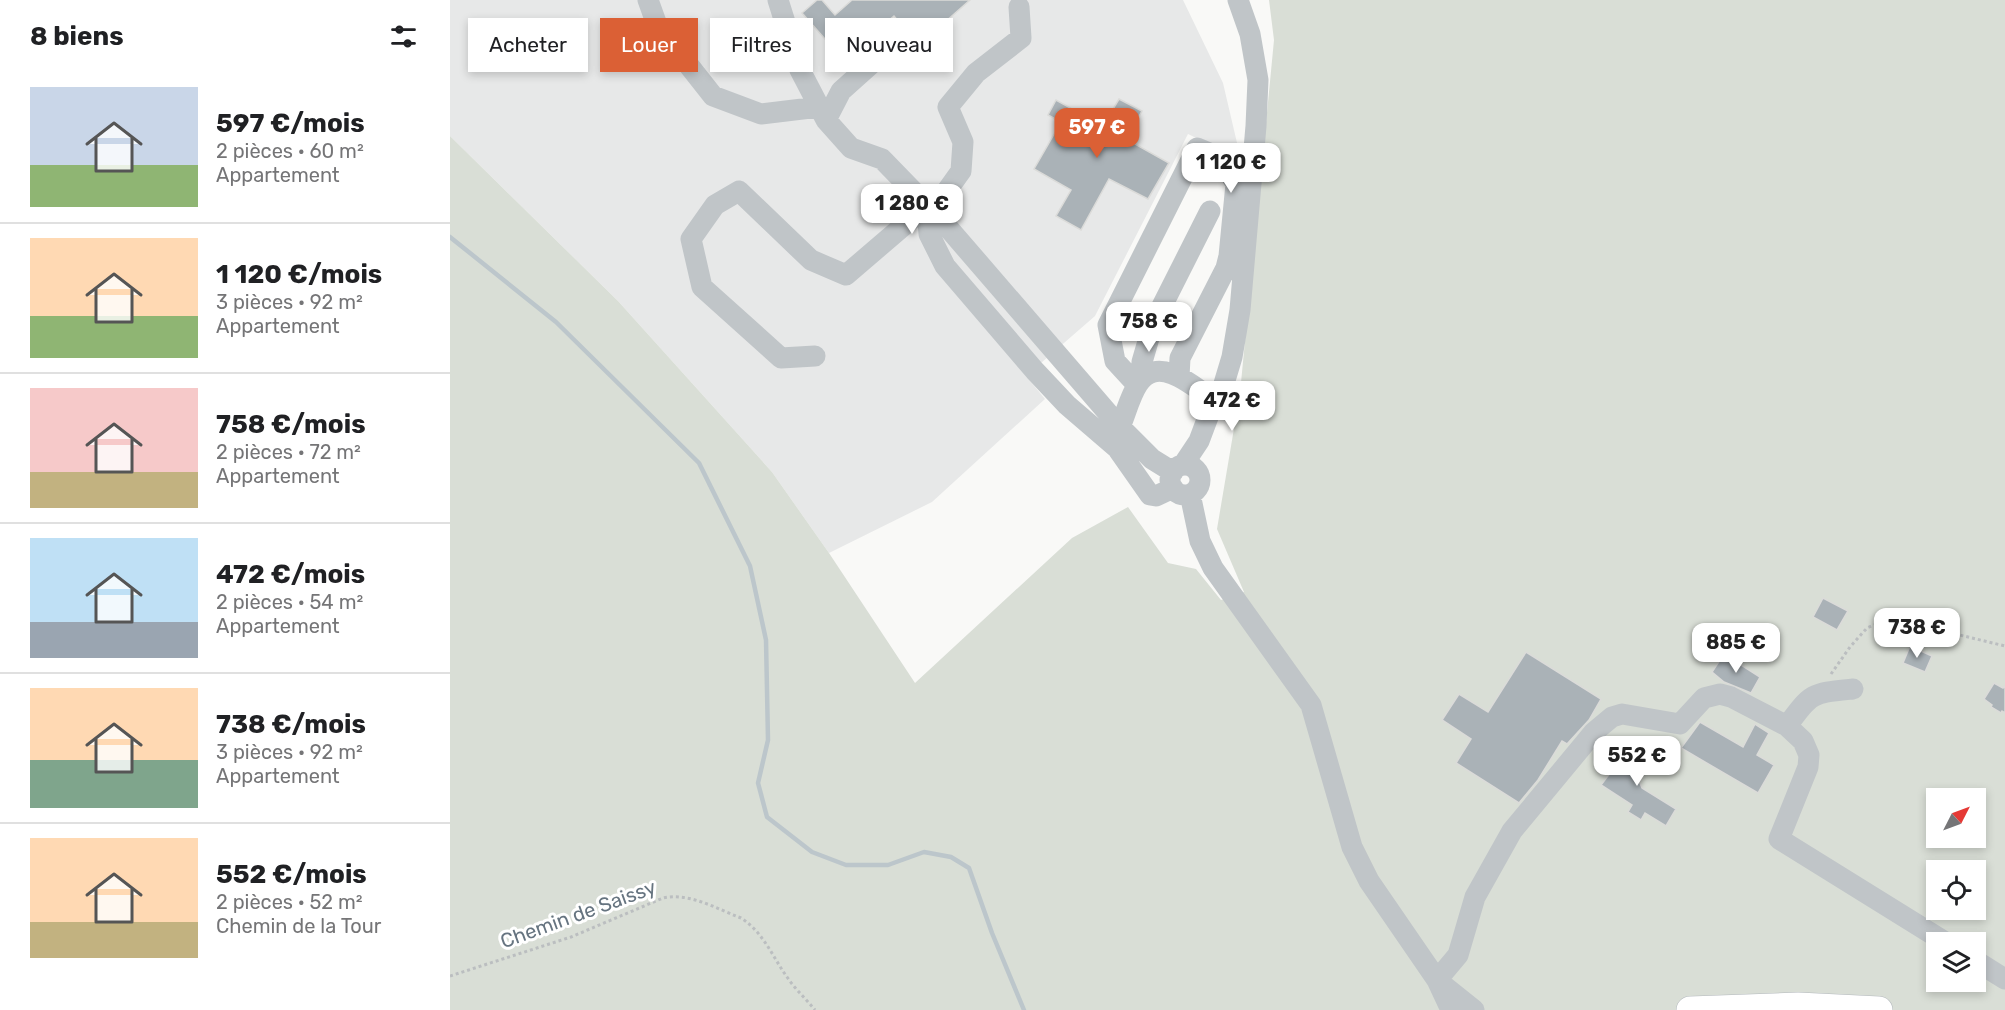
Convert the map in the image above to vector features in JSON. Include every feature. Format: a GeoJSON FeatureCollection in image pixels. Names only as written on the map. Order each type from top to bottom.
{"type":"FeatureCollection","features":[{"type":"Feature","properties":{"kind":"main road"},"geometry":{"type":"LineString","coordinates":[[1690,1010],[1798,1006],[1878,1010]]}},
{"type":"Feature","properties":{"kind":"street"},"geometry":{"type":"LineString","coordinates":[[648,0],[657,25],[713,96],[761,114],[822,114]]}},
{"type":"Feature","properties":{"kind":"street"},"geometry":{"type":"LineString","coordinates":[[778,0],[800,70],[822,114],[850,148],[882,159],[1120,427],[1152,459],[1184,478],[1200,541],[1210,563],[1311,705],[1353,847],[1369,880],[1437,980],[1466,1009]]}},
{"type":"Feature","properties":{"kind":"street"},"geometry":{"type":"LineString","coordinates":[[1218,394],[1232,357],[1240,309],[1256,126],[1258,80],[1256,61],[1250,34],[1238,0]]}},
{"type":"Feature","properties":{"kind":"street"},"geometry":{"type":"LineString","coordinates":[[815,356],[781,358],[702,287],[691,239],[715,205],[740,191],[810,260],[846,275],[928,209],[961,171],[963,142],[948,107],[976,73],[1021,38],[1019,7]]}},
{"type":"Feature","properties":{"kind":"street"},"geometry":{"type":"LineString","coordinates":[[822,114],[841,91],[862,72]]}},
{"type":"Feature","properties":{"kind":"street"},"geometry":{"type":"LineString","coordinates":[[1139,382],[1115,361],[1108,325],[1197,148],[1221,159],[1236,184],[1226,268],[1180,358],[1179,377]]}},
{"type":"Feature","properties":{"kind":"street"},"geometry":{"type":"LineString","coordinates":[[928,209],[929,234],[945,266],[1035,371],[1067,405],[1117,448],[1150,495],[1156,496],[1184,478],[1208,442],[1224,396],[1168,372],[1157,371],[1139,382]]}},
{"type":"Feature","properties":{"kind":"street"},"geometry":{"type":"LineString","coordinates":[[1120,427],[1139,382],[1153,324],[1210,211]]}},
{"type":"Feature","properties":{"kind":"street"},"geometry":{"type":"LineString","coordinates":[[1787,726],[1804,703],[1818,692],[1853,689]]}},
{"type":"Feature","properties":{"kind":"street"},"geometry":{"type":"LineString","coordinates":[[1437,980],[1458,955],[1475,897],[1512,831],[1594,732],[1612,717],[1622,714],[1680,724],[1704,698],[1720,694],[1731,697],[1787,726],[1803,741],[1809,755],[1808,767],[1779,839],[1929,932]]}},
{"type":"Feature","properties":{"kind":"street"},"geometry":{"type":"LineString","coordinates":[[1986,967],[2005,979]]}},
{"type":"Feature","properties":{"kind":"path"},"geometry":{"type":"LineString","coordinates":[[1818,692],[1850,647],[1867,628],[1890,618],[2005,646]]}},
{"type":"Feature","properties":{"kind":"path","name":"Chemin de Saissy"},"geometry":{"type":"LineString","coordinates":[[450,976],[571,937],[675,895],[741,918],[748,923],[765,940],[787,977],[815,1010]]}},
{"type":"Feature","properties":{"kind":"shaded area"},"geometry":{"type":"Polygon","coordinates":[[[450,0],[1183,0],[1223,83],[1241,160],[1188,134],[1095,316],[1026,376],[1045,399],[932,502],[829,553],[772,472],[618,301],[450,136],[450,0]]]}},
{"type":"Feature","properties":{"kind":"shaded area"},"geometry":{"type":"Polygon","coordinates":[[[1269,0],[2005,0],[2005,1010],[450,1010],[450,136],[618,301],[772,472],[915,683],[1072,538],[1128,507],[1168,563],[1196,569],[1221,600],[1244,592],[1217,529],[1240,393],[1274,40],[1269,0]]]}},
{"type":"Feature","properties":{"kind":"building"},"geometry":{"type":"Polygon","coordinates":[[[817,0],[822,0],[835,15],[852,0],[970,0],[950,18],[896,18],[894,16],[892,18],[825,18],[825,39],[813,25],[813,18],[806,18],[802,13],[817,0]]]}},
{"type":"Feature","properties":{"kind":"building"},"geometry":{"type":"Polygon","coordinates":[[[1119,99],[1142,111],[1126,139],[1169,163],[1148,199],[1109,179],[1081,230],[1056,216],[1071,190],[1034,169],[1061,122],[1048,115],[1056,100],[1103,126],[1119,99]]]}},
{"type":"Feature","properties":{"kind":"building"},"geometry":{"type":"Polygon","coordinates":[[[1823,598],[1848,611],[1837,630],[1813,617],[1823,598]]]}},
{"type":"Feature","properties":{"kind":"building"},"geometry":{"type":"Polygon","coordinates":[[[1910,646],[1932,656],[1925,672],[1903,663],[1910,646]]]}},
{"type":"Feature","properties":{"kind":"building"},"geometry":{"type":"Polygon","coordinates":[[[1526,652],[1601,699],[1589,720],[1567,744],[1562,741],[1538,780],[1519,803],[1456,763],[1471,739],[1442,720],[1459,694],[1488,712],[1526,652]]]}},
{"type":"Feature","properties":{"kind":"building"},"geometry":{"type":"Polygon","coordinates":[[[1724,654],[1760,677],[1751,693],[1724,682],[1712,672],[1724,654]]]}},
{"type":"Feature","properties":{"kind":"building"},"geometry":{"type":"Polygon","coordinates":[[[1994,683],[2003,688],[2005,686],[2005,713],[1991,707],[1992,705],[1984,699],[1994,683]]]}},
{"type":"Feature","properties":{"kind":"building"},"geometry":{"type":"Polygon","coordinates":[[[1700,722],[1743,747],[1755,724],[1769,733],[1757,755],[1774,765],[1758,793],[1681,748],[1700,722]]]}},
{"type":"Feature","properties":{"kind":"building"},"geometry":{"type":"Polygon","coordinates":[[[1637,744],[1655,755],[1638,778],[1642,788],[1676,809],[1666,826],[1645,813],[1641,820],[1628,812],[1632,805],[1601,785],[1626,752],[1630,754],[1637,744]]]}},
{"type":"Feature","properties":{"kind":"waterway"},"geometry":{"type":"LineString","coordinates":[[450,237],[556,322],[699,463],[750,566],[766,640],[768,740],[758,783],[767,817],[812,852],[846,865],[888,865],[924,852],[951,857],[969,868],[992,933],[1024,1010]]}}]}
